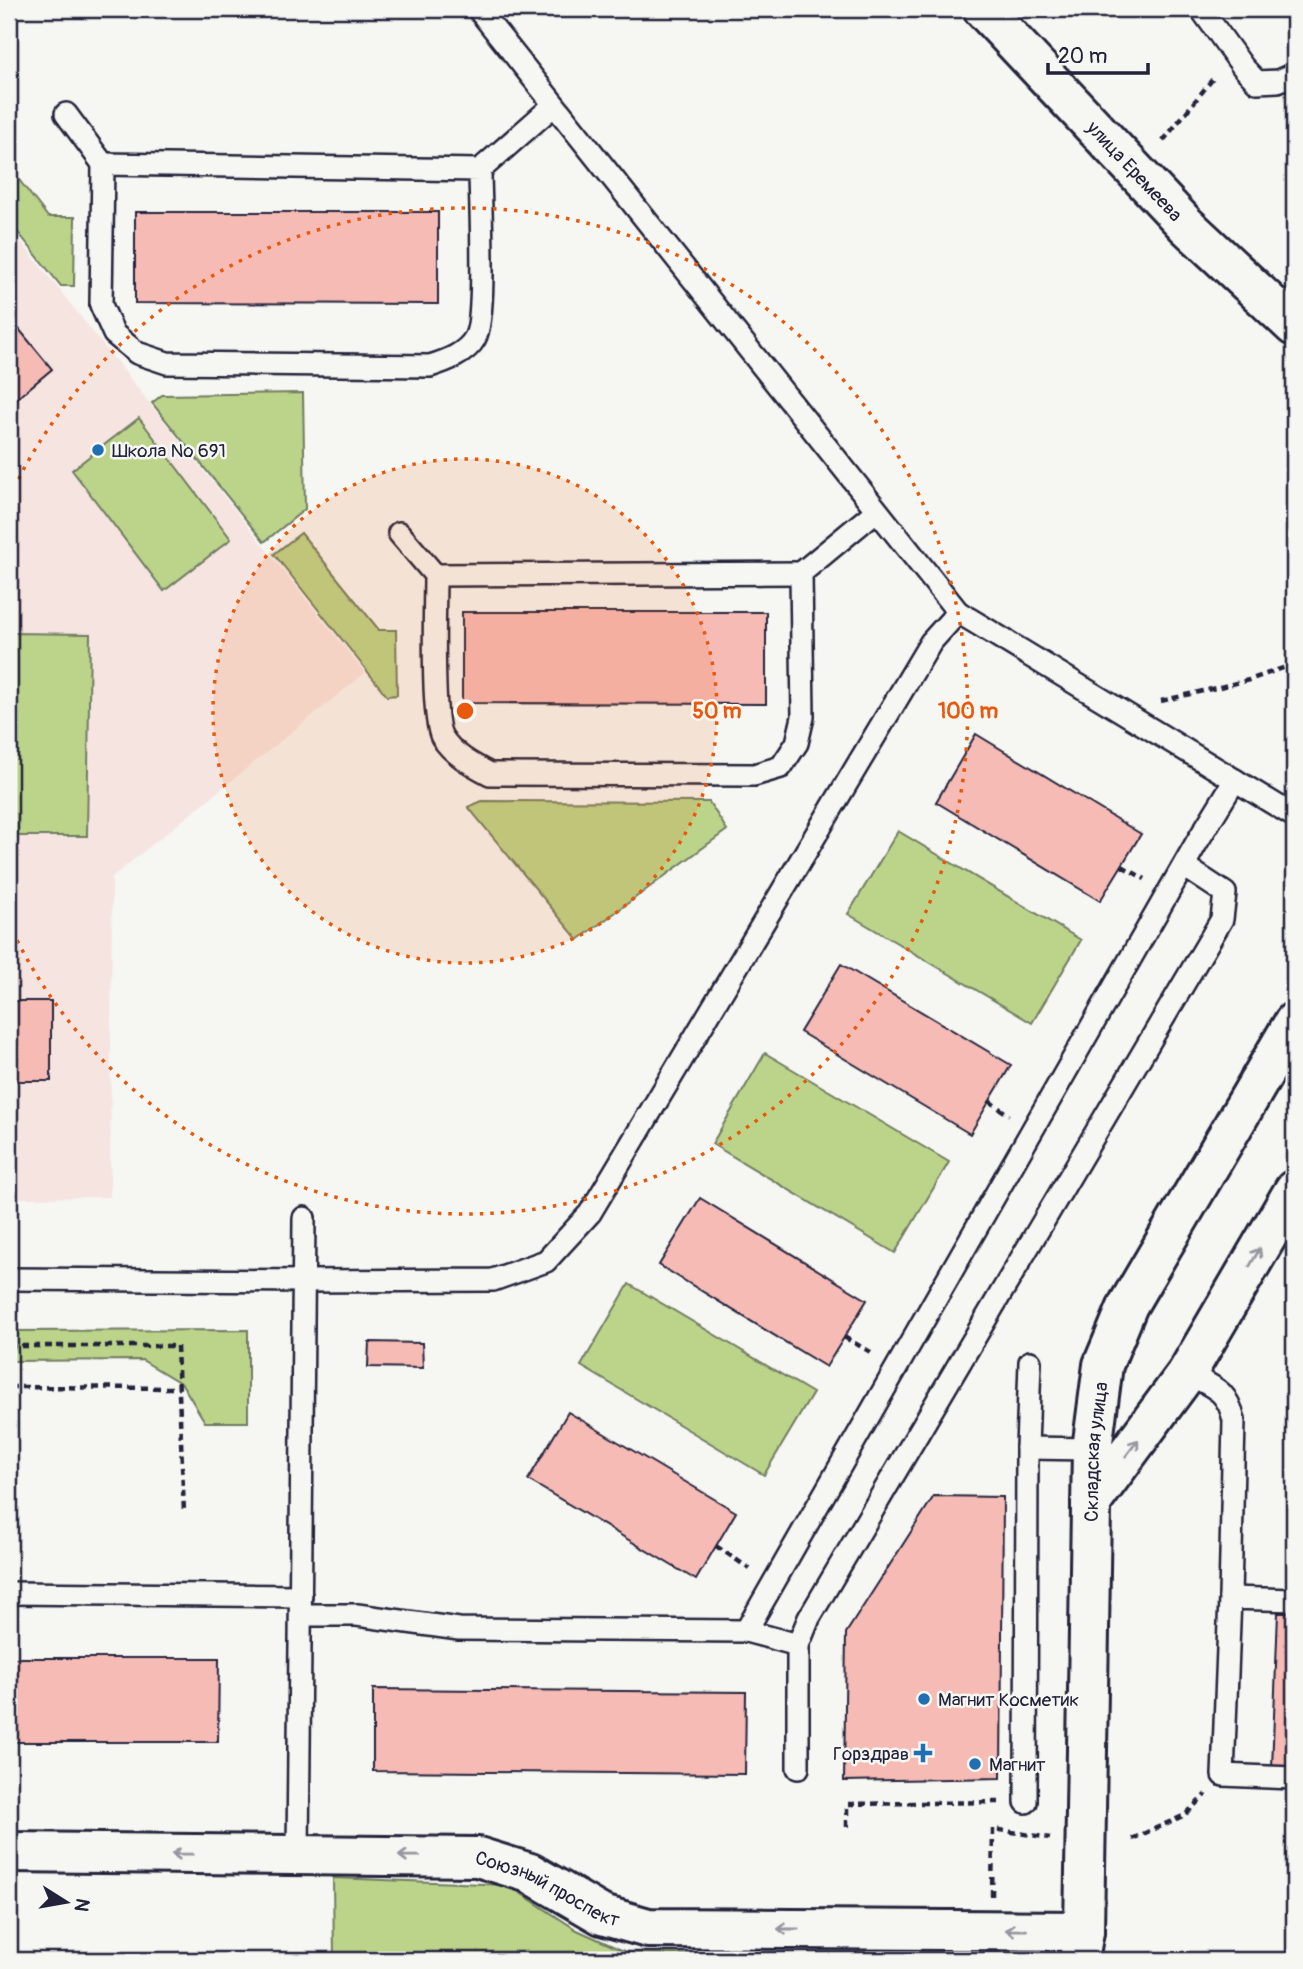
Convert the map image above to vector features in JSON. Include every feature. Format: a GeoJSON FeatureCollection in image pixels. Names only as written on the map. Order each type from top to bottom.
{"type":"FeatureCollection","features":[{"type":"Feature","properties":{"kind":"street","name":"улица Еремеева"},"geometry":{"type":"LineString","coordinates":[[983,9],[1186,225],[1294,326]]}},
{"type":"Feature","properties":{"kind":"street","name":"Складская улица"},"geometry":{"type":"LineString","coordinates":[[1086,1950],[1092,1449],[1103,1365],[1128,1305],[1294,1022]]}},
{"type":"Feature","properties":{"kind":"street"},"geometry":{"type":"LineString","coordinates":[[1091,1503],[1187,1373],[1290,1207]]}},
{"type":"Feature","properties":{"kind":"street","name":"Союзный проспект"},"geometry":{"type":"LineString","coordinates":[[9,1852],[478,1857],[530,1873],[602,1915],[648,1928],[1086,1950]]}},
{"type":"Feature","properties":{"kind":"lane"},"geometry":{"type":"LineString","coordinates":[[478,9],[958,612],[1294,816]]}},
{"type":"Feature","properties":{"kind":"lane"},"geometry":{"type":"LineString","coordinates":[[1202,9],[1243,67],[1257,82],[1278,81],[1294,74]]}},
{"type":"Feature","properties":{"kind":"lane"},"geometry":{"type":"LineString","coordinates":[[103,164],[480,170],[554,105]]}},
{"type":"Feature","properties":{"kind":"lane"},"geometry":{"type":"LineString","coordinates":[[65,114],[103,164],[101,304],[114,334],[137,353],[167,363],[430,366],[455,357],[475,338],[481,308],[480,170]]}},
{"type":"Feature","properties":{"kind":"lane"},"geometry":{"type":"LineString","coordinates":[[435,575],[801,573],[876,510]]}},
{"type":"Feature","properties":{"kind":"lane"},"geometry":{"type":"LineString","coordinates":[[399,533],[435,575],[436,698],[441,737],[466,761],[489,774],[754,775],[781,767],[797,743],[803,717],[801,573]]}},
{"type":"Feature","properties":{"kind":"lane"},"geometry":{"type":"LineString","coordinates":[[9,1279],[493,1280],[546,1261],[590,1213],[931,642],[958,612]]}},
{"type":"Feature","properties":{"kind":"lane"},"geometry":{"type":"LineString","coordinates":[[746,1631],[1235,780]]}},
{"type":"Feature","properties":{"kind":"lane"},"geometry":{"type":"LineString","coordinates":[[798,1768],[798,1645],[809,1618],[1222,919],[1225,892],[1184,866]]}},
{"type":"Feature","properties":{"kind":"lane"},"geometry":{"type":"LineString","coordinates":[[298,1855],[304,1218]]}},
{"type":"Feature","properties":{"kind":"lane"},"geometry":{"type":"LineString","coordinates":[[1026,1802],[1027,1448],[1030,1362]]}},
{"type":"Feature","properties":{"kind":"lane"},"geometry":{"type":"LineString","coordinates":[[1187,1373],[1218,1390],[1230,1403],[1234,1420],[1223,1775],[1294,1778]]}},
{"type":"Feature","properties":{"kind":"lane"},"geometry":{"type":"LineString","coordinates":[[1027,1448],[1092,1449]]}},
{"type":"Feature","properties":{"kind":"lane"},"geometry":{"type":"LineString","coordinates":[[9,1593],[301,1605],[459,1629],[746,1631],[798,1645]]}},
{"type":"Feature","properties":{"kind":"lane"},"geometry":{"type":"LineString","coordinates":[[1230,1598],[1294,1600]]}},
{"type":"Feature","properties":{"kind":"path"},"geometry":{"type":"LineString","coordinates":[[1163,141],[1217,74]]}},
{"type":"Feature","properties":{"kind":"path"},"geometry":{"type":"LineString","coordinates":[[1122,712],[1250,680],[1294,664]]}},
{"type":"Feature","properties":{"kind":"path"},"geometry":{"type":"LineString","coordinates":[[1122,866],[1147,880]]}},
{"type":"Feature","properties":{"kind":"path"},"geometry":{"type":"LineString","coordinates":[[989,1101],[1011,1116]]}},
{"type":"Feature","properties":{"kind":"path"},"geometry":{"type":"LineString","coordinates":[[844,1337],[874,1354]]}},
{"type":"Feature","properties":{"kind":"path"},"geometry":{"type":"LineString","coordinates":[[9,1346],[177,1346],[184,1512]]}},
{"type":"Feature","properties":{"kind":"path"},"geometry":{"type":"LineString","coordinates":[[9,1387],[179,1388]]}},
{"type":"Feature","properties":{"kind":"path"},"geometry":{"type":"LineString","coordinates":[[716,1546],[750,1569]]}},
{"type":"Feature","properties":{"kind":"path"},"geometry":{"type":"LineString","coordinates":[[1132,1839],[1185,1815],[1223,1775]]}},
{"type":"Feature","properties":{"kind":"path"},"geometry":{"type":"LineString","coordinates":[[847,1827],[847,1804],[1026,1802],[1025,1834]]}},
{"type":"Feature","properties":{"kind":"path"},"geometry":{"type":"LineString","coordinates":[[992,1899],[993,1829],[1056,1838]]}},
{"type":"Feature","properties":{"kind":"shaded area"},"geometry":{"type":"Polygon","coordinates":[[[1273,9],[1294,9],[1294,37],[1273,9]]]}},
{"type":"Feature","properties":{"kind":"shaded area","name":"Школа № 691"},"geometry":{"type":"Polygon","coordinates":[[[9,227],[365,673],[112,877],[110,1197],[9,1198],[9,227]]]}},
{"type":"Feature","properties":{"kind":"green space"},"geometry":{"type":"Polygon","coordinates":[[[9,167],[48,217],[75,217],[74,286],[61,286],[9,221],[9,167]]]}},
{"type":"Feature","properties":{"kind":"green space"},"geometry":{"type":"Polygon","coordinates":[[[303,393],[305,509],[264,542],[152,403],[162,395],[303,393]]]}},
{"type":"Feature","properties":{"kind":"green space"},"geometry":{"type":"Polygon","coordinates":[[[139,418],[231,539],[164,591],[72,470],[139,418]]]}},
{"type":"Feature","properties":{"kind":"green space"},"geometry":{"type":"Polygon","coordinates":[[[301,533],[379,630],[396,630],[397,695],[387,696],[274,554],[301,533]]]}},
{"type":"Feature","properties":{"kind":"green space"},"geometry":{"type":"Polygon","coordinates":[[[9,633],[90,634],[87,836],[9,836],[9,633]]]}},
{"type":"Feature","properties":{"kind":"green space"},"geometry":{"type":"Polygon","coordinates":[[[482,801],[709,802],[727,830],[578,940],[468,807],[482,801]]]}},
{"type":"Feature","properties":{"kind":"green space"},"geometry":{"type":"Polygon","coordinates":[[[898,831],[1081,940],[1032,1023],[848,914],[898,831]]]}},
{"type":"Feature","properties":{"kind":"green space"},"geometry":{"type":"Polygon","coordinates":[[[765,1053],[949,1162],[895,1253],[712,1144],[765,1053]]]}},
{"type":"Feature","properties":{"kind":"green space"},"geometry":{"type":"Polygon","coordinates":[[[629,1284],[813,1393],[764,1475],[581,1366],[629,1284]]]}},
{"type":"Feature","properties":{"kind":"green space"},"geometry":{"type":"Polygon","coordinates":[[[248,1330],[248,1422],[205,1422],[182,1384],[142,1360],[9,1361],[9,1331],[248,1330]]]}},
{"type":"Feature","properties":{"kind":"green space"},"geometry":{"type":"Polygon","coordinates":[[[333,1878],[508,1885],[577,1930],[628,1953],[971,1960],[334,1960],[333,1878]]]}},
{"type":"Feature","properties":{"kind":"building"},"geometry":{"type":"Polygon","coordinates":[[[135,212],[438,212],[438,304],[135,303],[135,212]]]}},
{"type":"Feature","properties":{"kind":"building"},"geometry":{"type":"Polygon","coordinates":[[[9,317],[52,369],[9,405],[9,317]]]}},
{"type":"Feature","properties":{"kind":"building"},"geometry":{"type":"Polygon","coordinates":[[[462,612],[766,612],[766,704],[462,703],[462,612]]]}},
{"type":"Feature","properties":{"kind":"building"},"geometry":{"type":"Polygon","coordinates":[[[976,734],[1141,834],[1100,901],[936,802],[976,734]]]}},
{"type":"Feature","properties":{"kind":"building"},"geometry":{"type":"Polygon","coordinates":[[[841,964],[1011,1065],[970,1134],[800,1032],[841,964]]]}},
{"type":"Feature","properties":{"kind":"building"},"geometry":{"type":"Polygon","coordinates":[[[9,1001],[51,1001],[51,1081],[9,1081],[9,1001]]]}},
{"type":"Feature","properties":{"kind":"building"},"geometry":{"type":"Polygon","coordinates":[[[700,1198],[867,1300],[826,1367],[659,1265],[700,1198]]]}},
{"type":"Feature","properties":{"kind":"building"},"geometry":{"type":"Polygon","coordinates":[[[369,1342],[422,1343],[423,1368],[368,1367],[369,1342]]]}},
{"type":"Feature","properties":{"kind":"building"},"geometry":{"type":"Polygon","coordinates":[[[568,1412],[736,1512],[696,1580],[528,1480],[568,1412]]]}},
{"type":"Feature","properties":{"kind":"building"},"geometry":{"type":"Polygon","coordinates":[[[934,1496],[1003,1497],[1001,1778],[844,1781],[846,1633],[934,1496]]]}},
{"type":"Feature","properties":{"kind":"building"},"geometry":{"type":"Polygon","coordinates":[[[1278,1613],[1294,1613],[1294,1769],[1272,1768],[1278,1613]]]}},
{"type":"Feature","properties":{"kind":"building"},"geometry":{"type":"Polygon","coordinates":[[[9,1658],[219,1658],[218,1742],[9,1742],[9,1658]]]}},
{"type":"Feature","properties":{"kind":"building"},"geometry":{"type":"Polygon","coordinates":[[[373,1689],[746,1692],[745,1774],[373,1771],[373,1689]]]}},
{"type":"Feature","properties":{"kind":"place","name":"Школа № 691"},"geometry":{"type":"Point","coordinates":[98,450]}},
{"type":"Feature","properties":{"kind":"place","name":"Магнит Косметик"},"geometry":{"type":"Point","coordinates":[924,1699]}},
{"type":"Feature","properties":{"kind":"place","name":"Горздрав"},"geometry":{"type":"Point","coordinates":[923,1753]}},
{"type":"Feature","properties":{"kind":"place","name":"Магнит"},"geometry":{"type":"Point","coordinates":[975,1764]}}]}
